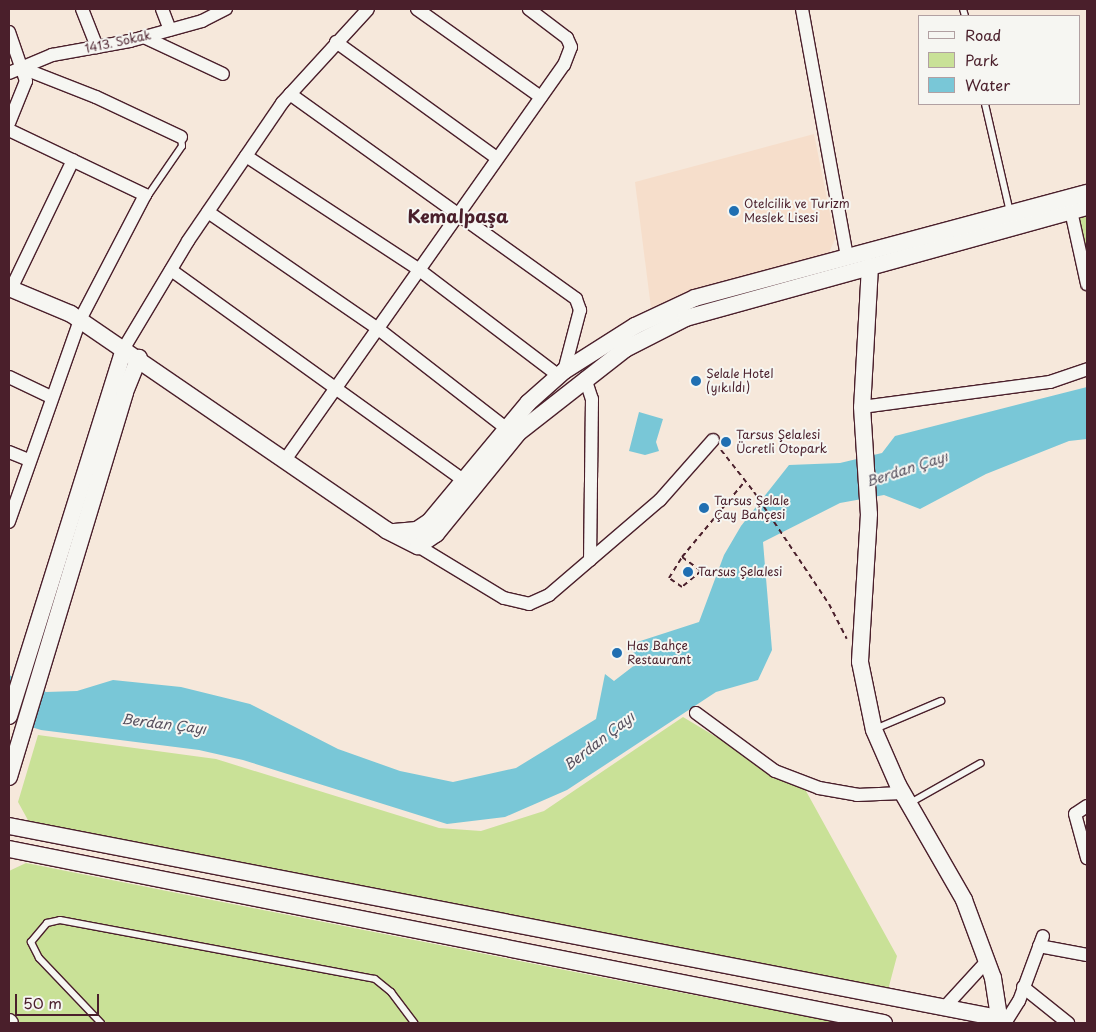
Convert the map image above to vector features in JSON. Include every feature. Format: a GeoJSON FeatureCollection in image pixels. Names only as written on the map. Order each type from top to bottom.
{"type":"FeatureCollection","features":[{"type":"Feature","properties":{"kind":"street"},"geometry":{"type":"LineString","coordinates":[[82,9],[97,47]]}},
{"type":"Feature","properties":{"kind":"street"},"geometry":{"type":"LineString","coordinates":[[162,9],[170,30]]}},
{"type":"Feature","properties":{"kind":"street","name":"1413. Sokak"},"geometry":{"type":"LineString","coordinates":[[9,73],[52,55],[144,37],[202,21],[226,9]]}},
{"type":"Feature","properties":{"kind":"street"},"geometry":{"type":"LineString","coordinates":[[9,716],[124,348],[208,212],[290,94],[368,9]]}},
{"type":"Feature","properties":{"kind":"street"},"geometry":{"type":"LineString","coordinates":[[417,9],[541,98]]}},
{"type":"Feature","properties":{"kind":"street"},"geometry":{"type":"LineString","coordinates":[[285,460],[457,212],[564,65],[571,47],[567,38],[529,9]]}},
{"type":"Feature","properties":{"kind":"street"},"geometry":{"type":"LineString","coordinates":[[802,9],[847,256]]}},
{"type":"Feature","properties":{"kind":"street"},"geometry":{"type":"LineString","coordinates":[[9,32],[26,81],[9,123]]}},
{"type":"Feature","properties":{"kind":"street"},"geometry":{"type":"LineString","coordinates":[[144,37],[223,74]]}},
{"type":"Feature","properties":{"kind":"street"},"geometry":{"type":"LineString","coordinates":[[336,42],[497,158]]}},
{"type":"Feature","properties":{"kind":"street"},"geometry":{"type":"LineString","coordinates":[[22,68],[96,97],[181,137]]}},
{"type":"Feature","properties":{"kind":"street"},"geometry":{"type":"LineString","coordinates":[[290,94],[576,299],[580,310],[562,373]]}},
{"type":"Feature","properties":{"kind":"street"},"geometry":{"type":"LineString","coordinates":[[9,130],[145,195],[80,320],[51,397],[9,522]]}},
{"type":"Feature","properties":{"kind":"street"},"geometry":{"type":"LineString","coordinates":[[246,156],[418,269],[562,373]]}},
{"type":"Feature","properties":{"kind":"street"},"geometry":{"type":"LineString","coordinates":[[73,160],[10,288],[80,320],[139,358],[386,530],[394,532],[504,598],[529,604],[549,595],[660,500],[713,440]]}},
{"type":"Feature","properties":{"kind":"street"},"geometry":{"type":"LineString","coordinates":[[394,532],[417,530],[429,522],[506,428],[562,373],[635,326],[695,298],[1087,193]]}},
{"type":"Feature","properties":{"kind":"street"},"geometry":{"type":"LineString","coordinates":[[418,546],[436,534],[518,433],[585,378],[625,349],[686,318],[1087,207]]}},
{"type":"Feature","properties":{"kind":"street"},"geometry":{"type":"LineString","coordinates":[[1071,211],[1087,284]]}},
{"type":"Feature","properties":{"kind":"street"},"geometry":{"type":"LineString","coordinates":[[208,212],[378,328],[506,428]]}},
{"type":"Feature","properties":{"kind":"street"},"geometry":{"type":"LineString","coordinates":[[870,266],[862,407],[869,514],[860,662],[874,730],[906,798],[964,900],[993,978],[1001,1022]]}},
{"type":"Feature","properties":{"kind":"street"},"geometry":{"type":"LineString","coordinates":[[171,270],[463,480]]}},
{"type":"Feature","properties":{"kind":"street"},"geometry":{"type":"LineString","coordinates":[[9,777],[20,734],[38,681],[125,392],[139,358]]}},
{"type":"Feature","properties":{"kind":"street"},"geometry":{"type":"LineString","coordinates":[[862,407],[1050,382],[1087,369]]}},
{"type":"Feature","properties":{"kind":"street"},"geometry":{"type":"LineString","coordinates":[[9,377],[51,397]]}},
{"type":"Feature","properties":{"kind":"street"},"geometry":{"type":"LineString","coordinates":[[585,378],[592,399],[590,560]]}},
{"type":"Feature","properties":{"kind":"street"},"geometry":{"type":"LineString","coordinates":[[9,452],[29,460]]}},
{"type":"Feature","properties":{"kind":"street"},"geometry":{"type":"LineString","coordinates":[[696,713],[775,771],[819,788],[857,795],[906,798]]}},
{"type":"Feature","properties":{"kind":"street"},"geometry":{"type":"LineString","coordinates":[[1087,806],[1075,814],[1087,858]]}},
{"type":"Feature","properties":{"kind":"street"},"geometry":{"type":"LineString","coordinates":[[9,826],[944,1008],[1001,1022]]}},
{"type":"Feature","properties":{"kind":"street"},"geometry":{"type":"LineString","coordinates":[[9,849],[884,1023]]}},
{"type":"Feature","properties":{"kind":"street"},"geometry":{"type":"LineString","coordinates":[[1001,1022],[1019,1001],[1022,987],[1041,941],[1086,951]]}},
{"type":"Feature","properties":{"kind":"street"},"geometry":{"type":"LineString","coordinates":[[944,1008],[987,961]]}},
{"type":"Feature","properties":{"kind":"street"},"geometry":{"type":"LineString","coordinates":[[1022,987],[1068,1023]]}},
{"type":"Feature","properties":{"kind":"lane"},"geometry":{"type":"LineString","coordinates":[[985,105],[1010,213]]}},
{"type":"Feature","properties":{"kind":"lane"},"geometry":{"type":"LineString","coordinates":[[145,195],[149,194],[182,146],[181,137]]}},
{"type":"Feature","properties":{"kind":"lane"},"geometry":{"type":"LineString","coordinates":[[874,730],[942,701]]}},
{"type":"Feature","properties":{"kind":"lane"},"geometry":{"type":"LineString","coordinates":[[906,798],[981,763]]}},
{"type":"Feature","properties":{"kind":"lane"},"geometry":{"type":"LineString","coordinates":[[101,1023],[39,958],[31,942],[47,923],[60,920],[375,979],[391,992],[414,1023]]}},
{"type":"Feature","properties":{"kind":"path"},"geometry":{"type":"LineString","coordinates":[[713,440],[754,492],[829,604],[860,662]]}},
{"type":"Feature","properties":{"kind":"path"},"geometry":{"type":"LineString","coordinates":[[682,557],[702,571],[682,587],[669,578],[682,557],[745,481]]}},
{"type":"Feature","properties":{"kind":"shaded area","name":"Otelcilik ve Turizm Meslek Lisesi"},"geometry":{"type":"Polygon","coordinates":[[[814,134],[835,239],[828,255],[651,308],[635,182],[814,134]]]}},
{"type":"Feature","properties":{"kind":"green space"},"geometry":{"type":"Polygon","coordinates":[[[1087,214],[1087,258],[1077,216],[1087,214]]]}},
{"type":"Feature","properties":{"kind":"green space"},"geometry":{"type":"Polygon","coordinates":[[[683,717],[806,791],[897,956],[888,990],[29,822],[18,802],[38,735],[216,759],[439,828],[481,831],[544,811],[683,717]]]}},
{"type":"Feature","properties":{"kind":"green space"},"geometry":{"type":"Polygon","coordinates":[[[26,863],[840,1023],[19,1023],[9,1012],[9,871],[26,863]]]}},
{"type":"Feature","properties":{"kind":"water","name":"Berdan Çayı"},"geometry":{"type":"Polygon","coordinates":[[[1087,387],[1087,439],[1069,441],[986,474],[920,509],[884,495],[840,503],[763,542],[772,650],[758,680],[716,692],[567,790],[505,817],[447,824],[243,760],[199,750],[41,730],[9,720],[9,675],[46,692],[77,691],[113,680],[181,687],[250,704],[338,749],[400,771],[453,782],[516,768],[596,719],[605,674],[614,681],[640,661],[628,645],[699,622],[724,555],[741,526],[789,465],[840,463],[882,453],[895,436],[1087,387]]]}},
{"type":"Feature","properties":{"kind":"water"},"geometry":{"type":"Polygon","coordinates":[[[639,412],[663,419],[656,442],[659,451],[645,455],[629,451],[639,412]]]}},
{"type":"Feature","properties":{"kind":"place","name":"Otelcilik ve Turizm Meslek Lisesi"},"geometry":{"type":"Point","coordinates":[734,211]}},
{"type":"Feature","properties":{"kind":"place","name":"Şelale Hotel (yıkıldı)"},"geometry":{"type":"Point","coordinates":[696,381]}},
{"type":"Feature","properties":{"kind":"place","name":"Tarsus Şelalesi Ücretli Otopark"},"geometry":{"type":"Point","coordinates":[726,442]}},
{"type":"Feature","properties":{"kind":"place","name":"Tarsus Şelale Çay Bahçesi"},"geometry":{"type":"Point","coordinates":[704,508]}},
{"type":"Feature","properties":{"kind":"place","name":"Tarsus Şelalesi"},"geometry":{"type":"Point","coordinates":[688,572]}},
{"type":"Feature","properties":{"kind":"place","name":"Has Bahçe Restaurant"},"geometry":{"type":"Point","coordinates":[617,653]}},
{"type":"Feature","properties":{"kind":"district","name":"Kemalpaşa"},"geometry":{"type":"Point","coordinates":[458,216]}}]}
